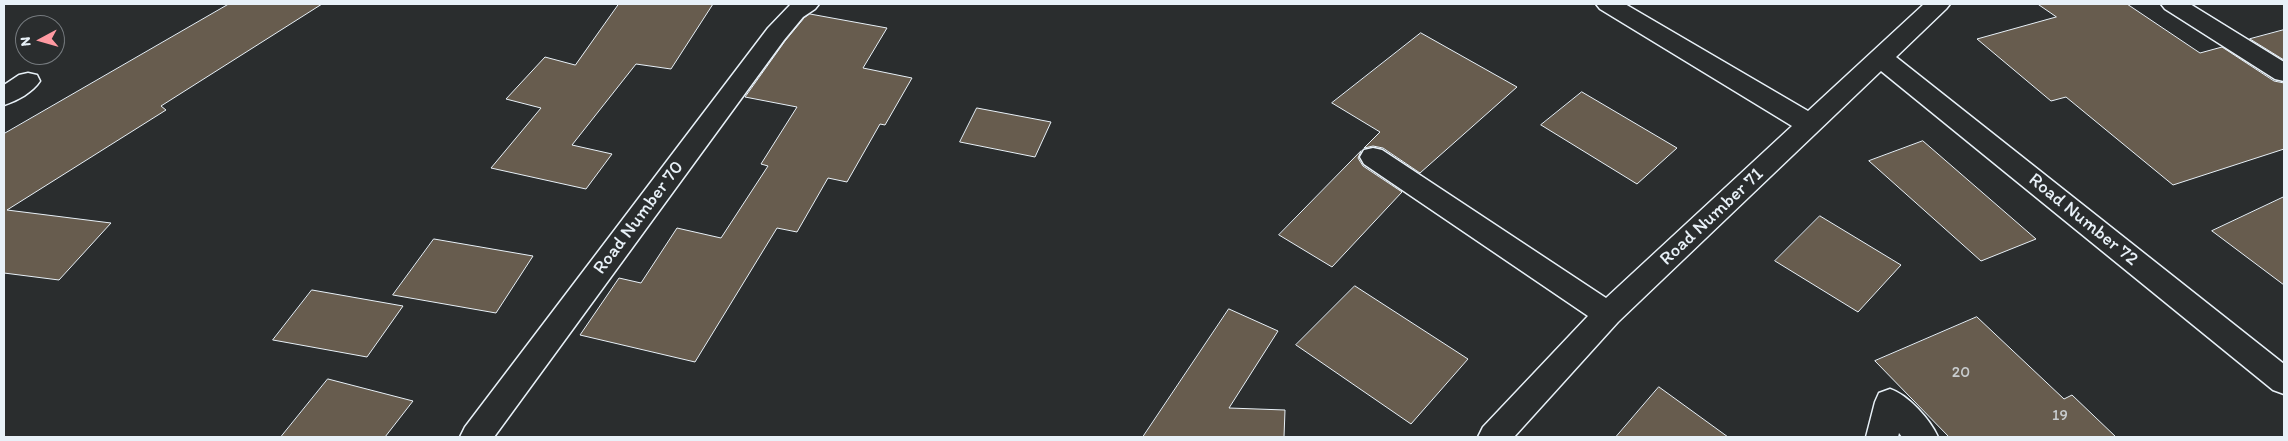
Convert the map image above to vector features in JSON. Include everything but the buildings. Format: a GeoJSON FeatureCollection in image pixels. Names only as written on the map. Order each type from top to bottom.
{"type":"FeatureCollection","features":[{"type":"Feature","properties":{"kind":"street","name":"Road Number 70"},"geometry":{"type":"LineString","coordinates":[[476,437],[776,34],[795,12],[807,4]]}},
{"type":"Feature","properties":{"kind":"street"},"geometry":{"type":"LineString","coordinates":[[1608,4],[1810,125]]}},
{"type":"Feature","properties":{"kind":"street","name":"Road Number 71"},"geometry":{"type":"LineString","coordinates":[[1494,437],[1608,314],[1882,59],[1938,4]]}},
{"type":"Feature","properties":{"kind":"street"},"geometry":{"type":"LineString","coordinates":[[2173,4],[2284,73]]}},
{"type":"Feature","properties":{"kind":"street","name":"Road Number 72"},"geometry":{"type":"LineString","coordinates":[[1882,59],[2284,381]]}},
{"type":"Feature","properties":{"kind":"street"},"geometry":{"type":"LineString","coordinates":[[4,96],[28,81]]}},
{"type":"Feature","properties":{"kind":"street"},"geometry":{"type":"LineString","coordinates":[[1373,156],[1608,314]]}},
{"type":"Feature","properties":{"kind":"street"},"geometry":{"type":"LineString","coordinates":[[1882,437],[1890,402],[1922,437]]}}]}
